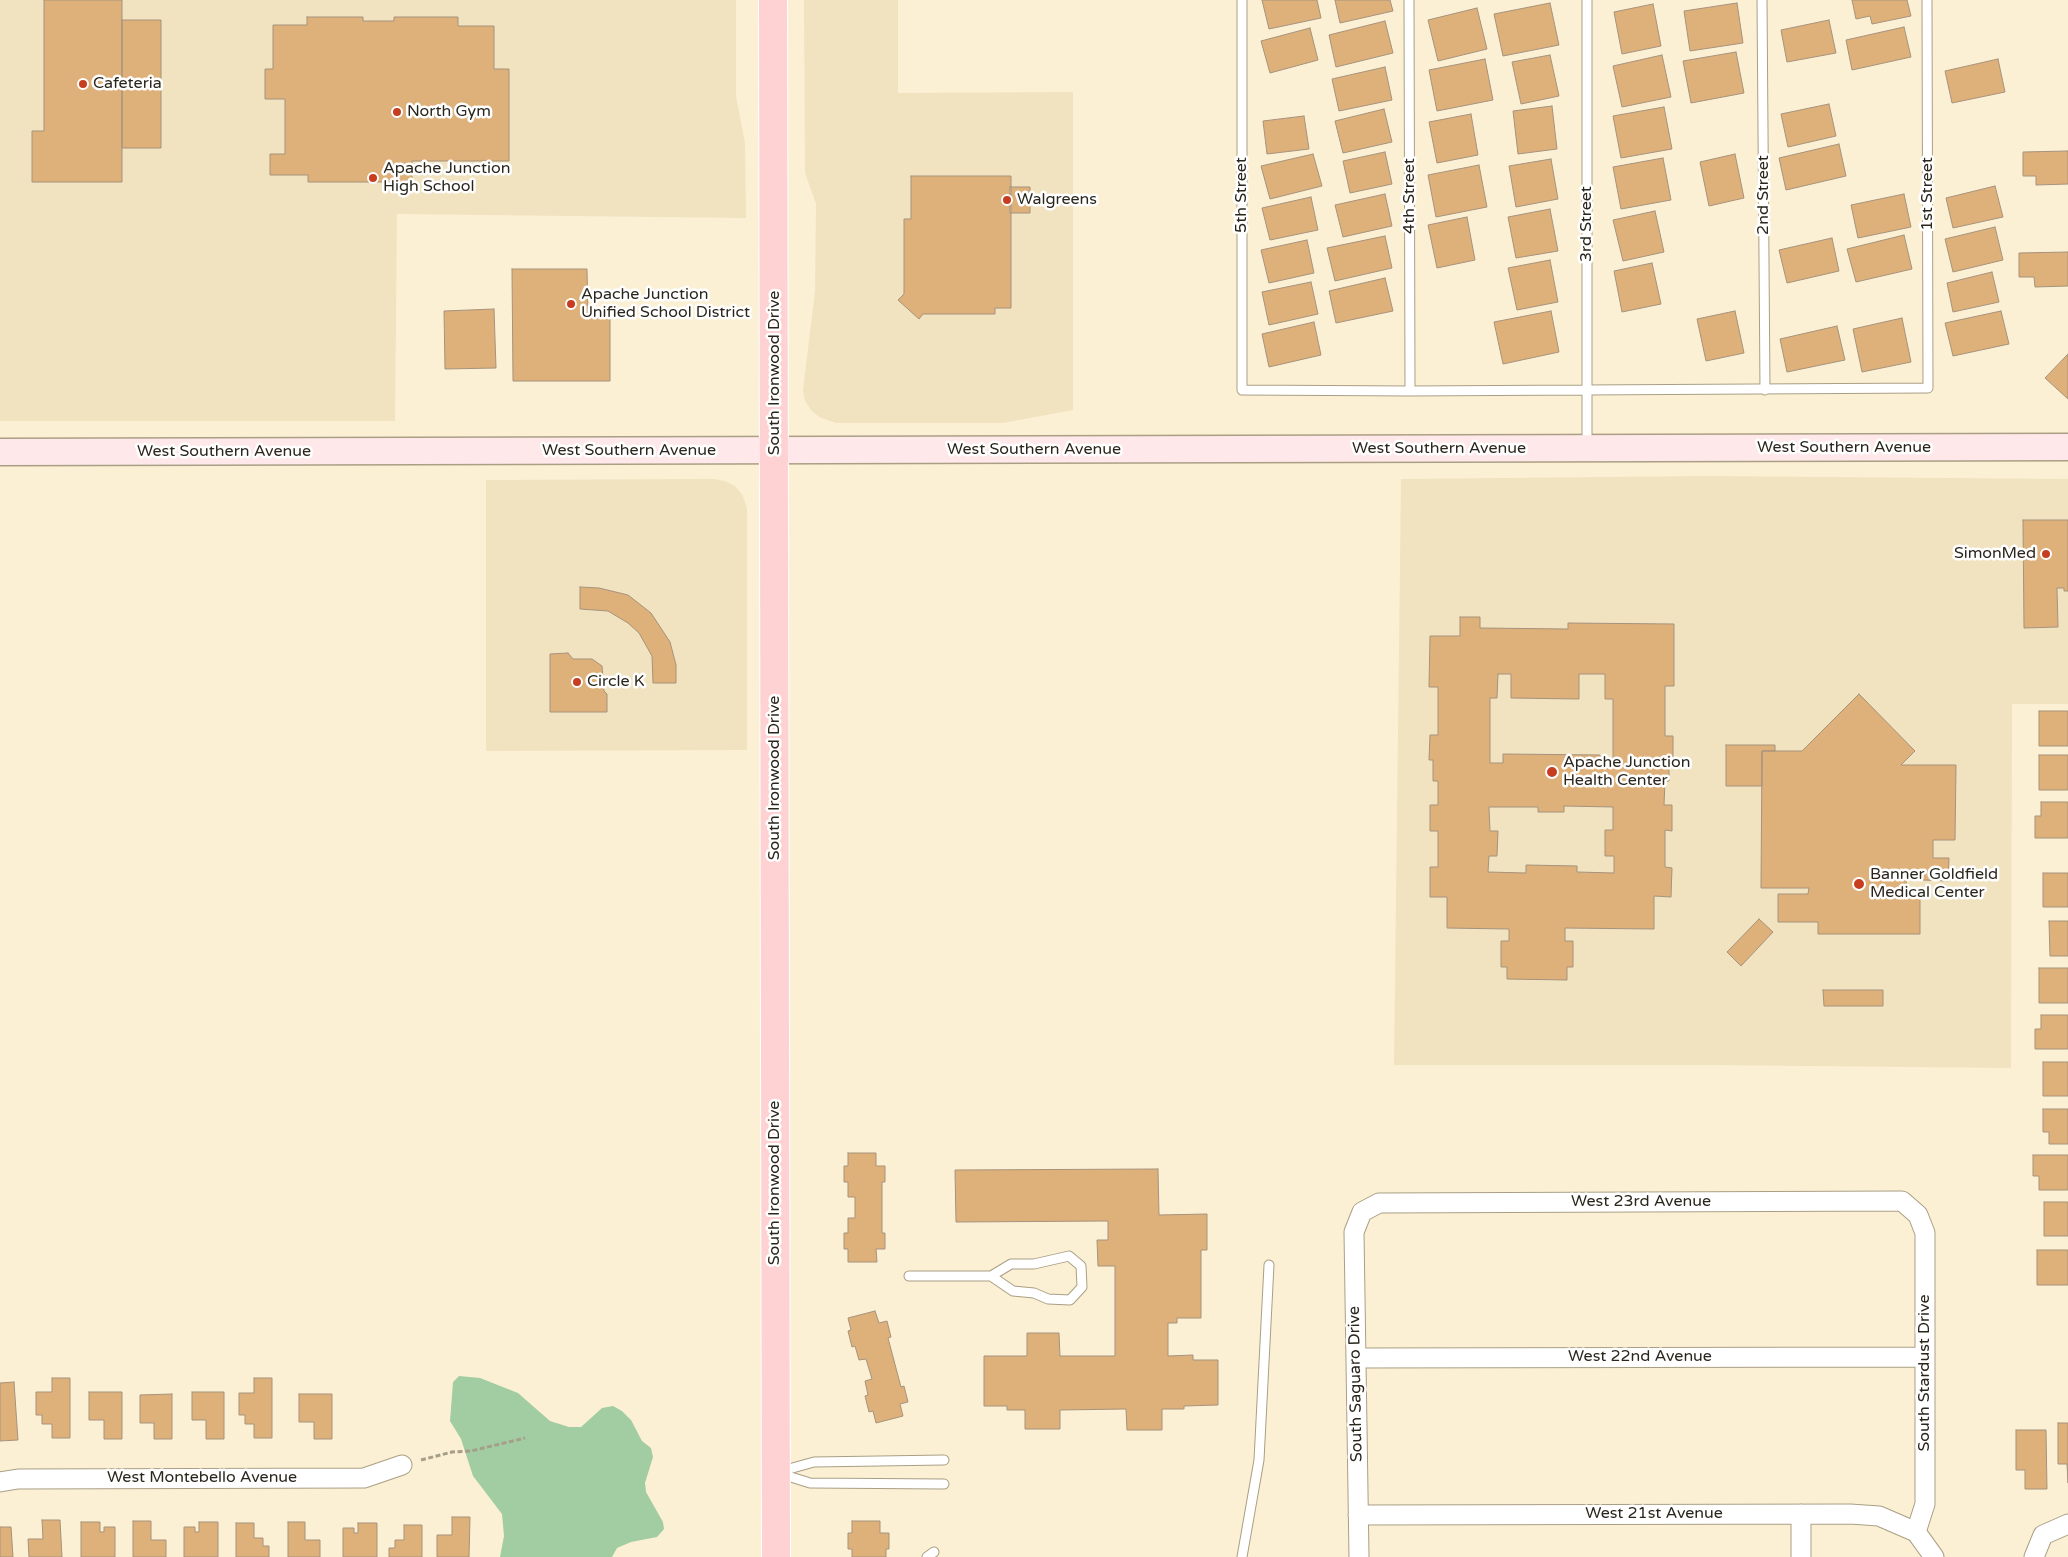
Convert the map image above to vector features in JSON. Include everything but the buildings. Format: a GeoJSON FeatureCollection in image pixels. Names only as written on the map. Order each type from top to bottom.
{"type":"FeatureCollection","features":[{"type":"Feature","properties":{"kind":"main road","name":"South Ironwood Drive"},"geometry":{"type":"LineString","coordinates":[[773,0],[776,1557]]}},
{"type":"Feature","properties":{"kind":"main road","name":"West Southern Avenue"},"geometry":{"type":"LineString","coordinates":[[0,452],[2068,447]]}},
{"type":"Feature","properties":{"kind":"street","name":"West 23rd Avenue"},"geometry":{"type":"LineString","coordinates":[[1362,1212],[1379,1203],[1902,1201],[1918,1215]]}},
{"type":"Feature","properties":{"kind":"street","name":"South Saguaro Drive"},"geometry":{"type":"LineString","coordinates":[[1359,1557],[1354,1232],[1362,1212]]}},
{"type":"Feature","properties":{"kind":"street","name":"South Stardust Drive"},"geometry":{"type":"LineString","coordinates":[[1916,1532],[1925,1504],[1925,1233],[1918,1215]]}},
{"type":"Feature","properties":{"kind":"street","name":"West 22nd Avenue"},"geometry":{"type":"LineString","coordinates":[[1356,1358],[1925,1357]]}},
{"type":"Feature","properties":{"kind":"street","name":"West Montebello Avenue"},"geometry":{"type":"LineString","coordinates":[[0,1482],[18,1478],[364,1478],[402,1465]]}},
{"type":"Feature","properties":{"kind":"street","name":"West 21st Avenue"},"geometry":{"type":"LineString","coordinates":[[1358,1515],[1802,1514],[1879,1516],[1916,1532]]}},
{"type":"Feature","properties":{"kind":"street"},"geometry":{"type":"LineString","coordinates":[[1802,1514],[1802,1557]]}},
{"type":"Feature","properties":{"kind":"street"},"geometry":{"type":"LineString","coordinates":[[2034,1557],[2044,1536],[2068,1524]]}},
{"type":"Feature","properties":{"kind":"street"},"geometry":{"type":"LineString","coordinates":[[1916,1532],[1934,1557]]}},
{"type":"Feature","properties":{"kind":"lane","name":"5th Street"},"geometry":{"type":"LineString","coordinates":[[1242,0],[1242,390],[1410,391]]}},
{"type":"Feature","properties":{"kind":"lane","name":"4th Street"},"geometry":{"type":"LineString","coordinates":[[1409,0],[1410,391]]}},
{"type":"Feature","properties":{"kind":"lane","name":"3rd Street"},"geometry":{"type":"LineString","coordinates":[[1587,0],[1587,449]]}},
{"type":"Feature","properties":{"kind":"lane","name":"2nd Street"},"geometry":{"type":"LineString","coordinates":[[1762,0],[1765,390]]}},
{"type":"Feature","properties":{"kind":"lane","name":"1st Street"},"geometry":{"type":"LineString","coordinates":[[1765,390],[1928,388],[1927,0]]}},
{"type":"Feature","properties":{"kind":"lane"},"geometry":{"type":"LineString","coordinates":[[1410,391],[1765,390]]}},
{"type":"Feature","properties":{"kind":"lane"},"geometry":{"type":"LineString","coordinates":[[909,1276],[990,1276],[1011,1264],[1034,1264],[1069,1256],[1081,1266],[1082,1287],[1070,1300],[1048,1299],[1034,1293],[1013,1291],[990,1276]]}},
{"type":"Feature","properties":{"kind":"lane"},"geometry":{"type":"LineString","coordinates":[[1242,1557],[1259,1460],[1269,1265]]}},
{"type":"Feature","properties":{"kind":"lane"},"geometry":{"type":"LineString","coordinates":[[776,1472],[814,1462],[944,1460]]}},
{"type":"Feature","properties":{"kind":"lane"},"geometry":{"type":"LineString","coordinates":[[776,1472],[810,1483],[944,1484]]}},
{"type":"Feature","properties":{"kind":"path"},"geometry":{"type":"LineString","coordinates":[[402,1465],[452,1452],[471,1451],[525,1438]]}},
{"type":"Feature","properties":{"kind":"shaded area","name":"Apache Junction High School"},"geometry":{"type":"Polygon","coordinates":[[[0,0],[736,0],[736,96],[745,143],[746,218],[397,214],[395,421],[0,421],[0,0]]]}},
{"type":"Feature","properties":{"kind":"shaded area"},"geometry":{"type":"Polygon","coordinates":[[[804,0],[898,0],[898,93],[1073,92],[1073,410],[1003,423],[836,423],[819,417],[805,401],[803,390],[815,291],[816,204],[805,173],[804,0]]]}},
{"type":"Feature","properties":{"kind":"shaded area"},"geometry":{"type":"Polygon","coordinates":[[[1706,476],[2068,479],[2068,704],[2012,704],[2011,1068],[1707,1065],[1394,1065],[1401,479],[1706,476]]]}},
{"type":"Feature","properties":{"kind":"shaded area"},"geometry":{"type":"Polygon","coordinates":[[[713,479],[725,481],[735,486],[743,496],[747,509],[747,750],[486,751],[486,480],[713,479]]]}},
{"type":"Feature","properties":{"kind":"green space"},"geometry":{"type":"Polygon","coordinates":[[[459,1376],[480,1378],[518,1393],[550,1421],[569,1427],[581,1427],[602,1408],[613,1406],[622,1411],[631,1420],[642,1441],[651,1448],[653,1457],[645,1483],[646,1492],[663,1522],[664,1529],[657,1537],[631,1542],[617,1548],[612,1557],[500,1557],[504,1536],[502,1514],[473,1476],[461,1439],[450,1421],[453,1382],[459,1376]]]}},
{"type":"Feature","properties":{"kind":"place","name":"Cafeteria"},"geometry":{"type":"Point","coordinates":[83,84]}},
{"type":"Feature","properties":{"kind":"place","name":"North Gym"},"geometry":{"type":"Point","coordinates":[397,112]}},
{"type":"Feature","properties":{"kind":"place","name":"Apache Junction High School"},"geometry":{"type":"Point","coordinates":[373,178]}},
{"type":"Feature","properties":{"kind":"place","name":"Walgreens"},"geometry":{"type":"Point","coordinates":[1007,200]}},
{"type":"Feature","properties":{"kind":"place","name":"Apache Junction Unified School District"},"geometry":{"type":"Point","coordinates":[571,304]}},
{"type":"Feature","properties":{"kind":"place","name":"SimonMed"},"geometry":{"type":"Point","coordinates":[2046,554]}},
{"type":"Feature","properties":{"kind":"place","name":"Circle K"},"geometry":{"type":"Point","coordinates":[577,682]}},
{"type":"Feature","properties":{"kind":"place","name":"Apache Junction Health Center"},"geometry":{"type":"Point","coordinates":[1552,772]}},
{"type":"Feature","properties":{"kind":"place","name":"Banner Goldfield Medical Center"},"geometry":{"type":"Point","coordinates":[1859,884]}}]}
